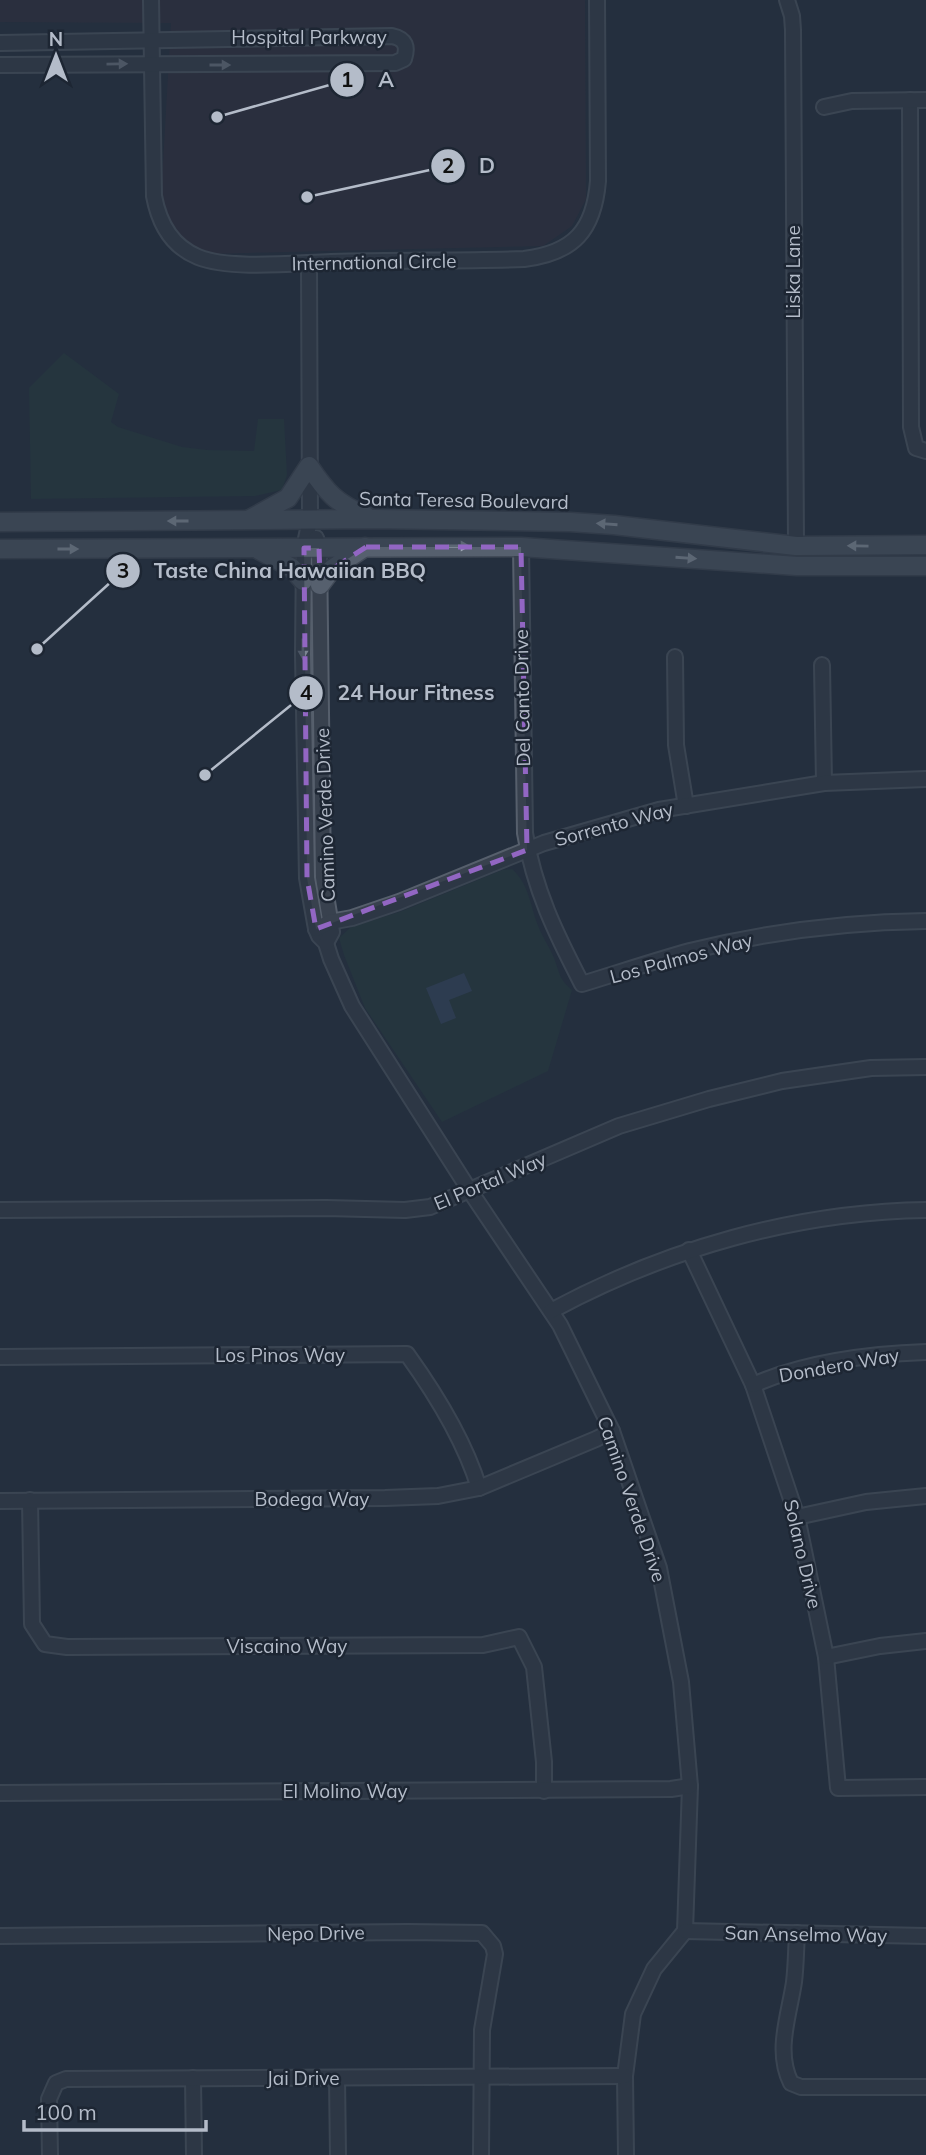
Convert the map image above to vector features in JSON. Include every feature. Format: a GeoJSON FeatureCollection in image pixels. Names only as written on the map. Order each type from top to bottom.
{"type":"FeatureCollection","features":[{"type":"Feature","properties":{"kind":"main road"},"geometry":{"type":"LineString","coordinates":[[247,520],[288,498],[309,466],[332,498],[373,519]]}},
{"type":"Feature","properties":{"kind":"main road","name":"Santa Teresa Boulevard"},"geometry":{"type":"LineString","coordinates":[[0,522],[373,519],[570,522],[796,546],[926,545]]}},
{"type":"Feature","properties":{"kind":"main road"},"geometry":{"type":"LineString","coordinates":[[256,549],[292,568],[311,583],[366,547]]}},
{"type":"Feature","properties":{"kind":"main road"},"geometry":{"type":"LineString","coordinates":[[0,549],[521,547],[797,566],[926,566]]}},
{"type":"Feature","properties":{"kind":"street","name":"International Circle"},"geometry":{"type":"LineString","coordinates":[[151,0],[154,195],[164,229],[179,247],[201,259],[221,262],[309,263],[524,259],[554,254],[580,236],[592,217],[597,198],[597,0]]}},
{"type":"Feature","properties":{"kind":"street","name":"Liska Lane"},"geometry":{"type":"LineString","coordinates":[[787,0],[793,30],[796,546]]}},
{"type":"Feature","properties":{"kind":"street","name":"Hospital Parkway"},"geometry":{"type":"LineString","coordinates":[[0,43],[392,36],[400,38],[407,50],[404,59],[395,64],[0,65]]}},
{"type":"Feature","properties":{"kind":"street"},"geometry":{"type":"LineString","coordinates":[[824,107],[852,100],[926,100]]}},
{"type":"Feature","properties":{"kind":"street"},"geometry":{"type":"LineString","coordinates":[[910,100],[911,427],[916,448],[926,451]]}},
{"type":"Feature","properties":{"kind":"street","name":"Camino Verde Drive"},"geometry":{"type":"LineString","coordinates":[[309,263],[309,466],[312,548],[307,878],[316,929],[318,936],[326,943],[352,1006],[470,1192],[551,1311],[612,1431],[659,1568],[681,1682],[690,1786],[685,1931]]}},
{"type":"Feature","properties":{"kind":"street","name":"Del Canto Drive"},"geometry":{"type":"LineString","coordinates":[[521,547],[524,833],[527,850]]}},
{"type":"Feature","properties":{"kind":"street","name":"Camino Verde Drive"},"geometry":{"type":"LineString","coordinates":[[311,583],[323,877],[332,932],[326,943]]}},
{"type":"Feature","properties":{"kind":"street"},"geometry":{"type":"LineString","coordinates":[[675,657],[676,745],[685,806]]}},
{"type":"Feature","properties":{"kind":"street"},"geometry":{"type":"LineString","coordinates":[[822,665],[824,783]]}},
{"type":"Feature","properties":{"kind":"street","name":"Sorrento Way"},"geometry":{"type":"LineString","coordinates":[[316,929],[330,922],[352,918],[399,902],[527,850],[659,810],[824,783],[926,779]]}},
{"type":"Feature","properties":{"kind":"street","name":"Los Palmos Way"},"geometry":{"type":"LineString","coordinates":[[527,850],[530,866],[553,928],[582,984],[689,952],[752,938],[863,924],[926,921]]}},
{"type":"Feature","properties":{"kind":"street","name":"El Portal Way"},"geometry":{"type":"LineString","coordinates":[[0,1209],[405,1210],[429,1207],[470,1192],[619,1126],[709,1099],[807,1077],[871,1068],[926,1067]]}},
{"type":"Feature","properties":{"kind":"street"},"geometry":{"type":"LineString","coordinates":[[551,1311],[628,1274],[689,1250],[756,1231],[824,1219],[926,1210]]}},
{"type":"Feature","properties":{"kind":"street","name":"Solano Drive"},"geometry":{"type":"LineString","coordinates":[[689,1250],[753,1385],[797,1517],[826,1657],[838,1788],[926,1787]]}},
{"type":"Feature","properties":{"kind":"street","name":"Dondero Way"},"geometry":{"type":"LineString","coordinates":[[753,1385],[768,1378],[833,1362],[926,1352]]}},
{"type":"Feature","properties":{"kind":"street","name":"Los Pinos Way"},"geometry":{"type":"LineString","coordinates":[[0,1357],[407,1354],[429,1385],[473,1469],[479,1488]]}},
{"type":"Feature","properties":{"kind":"street","name":"Bodega Way"},"geometry":{"type":"LineString","coordinates":[[0,1501],[438,1496],[479,1488],[612,1431]]}},
{"type":"Feature","properties":{"kind":"street"},"geometry":{"type":"LineString","coordinates":[[797,1517],[866,1502],[926,1496]]}},
{"type":"Feature","properties":{"kind":"street","name":"Viscaino Way"},"geometry":{"type":"LineString","coordinates":[[30,1500],[32,1624],[45,1644],[67,1647],[483,1645],[519,1637],[534,1667],[544,1762],[544,1791]]}},
{"type":"Feature","properties":{"kind":"street"},"geometry":{"type":"LineString","coordinates":[[826,1657],[880,1646],[926,1641]]}},
{"type":"Feature","properties":{"kind":"street","name":"El Molino Way"},"geometry":{"type":"LineString","coordinates":[[0,1793],[544,1791],[671,1789],[690,1786]]}},
{"type":"Feature","properties":{"kind":"street"},"geometry":{"type":"LineString","coordinates":[[626,2155],[625,2076],[633,2014],[654,1969],[685,1931]]}},
{"type":"Feature","properties":{"kind":"street","name":"San Anselmo Way"},"geometry":{"type":"LineString","coordinates":[[685,1931],[926,1936]]}},
{"type":"Feature","properties":{"kind":"street","name":"Nepo Drive"},"geometry":{"type":"LineString","coordinates":[[0,1936],[482,1933],[493,1945],[495,1954],[482,2029],[481,2078]]}},
{"type":"Feature","properties":{"kind":"street"},"geometry":{"type":"LineString","coordinates":[[796,1933],[794,1978],[782,2049],[785,2071],[790,2083],[801,2087],[926,2087]]}},
{"type":"Feature","properties":{"kind":"street","name":"Jai Drive"},"geometry":{"type":"LineString","coordinates":[[50,2155],[49,2099],[56,2083],[66,2079],[625,2076]]}},
{"type":"Feature","properties":{"kind":"street"},"geometry":{"type":"LineString","coordinates":[[193,2078],[194,2155]]}},
{"type":"Feature","properties":{"kind":"street"},"geometry":{"type":"LineString","coordinates":[[337,2078],[338,2155]]}},
{"type":"Feature","properties":{"kind":"street"},"geometry":{"type":"LineString","coordinates":[[481,2078],[481,2155]]}},
{"type":"Feature","properties":{"kind":"highlighted area"},"geometry":{"type":"Polygon","coordinates":[[[366,547],[521,547],[527,850],[316,929],[307,878],[304,548],[319,548],[320,577],[366,547]]]}},
{"type":"Feature","properties":{"kind":"shaded area"},"geometry":{"type":"Polygon","coordinates":[[[0,0],[585,0],[586,199],[572,226],[543,246],[205,254],[177,237],[161,199],[171,23],[0,22],[0,0]]]}},
{"type":"Feature","properties":{"kind":"green space"},"geometry":{"type":"Polygon","coordinates":[[[64,353],[119,394],[111,422],[118,427],[182,447],[254,451],[258,419],[284,419],[287,475],[282,490],[255,496],[31,499],[29,388],[64,353]]]}},
{"type":"Feature","properties":{"kind":"green space"},"geometry":{"type":"Polygon","coordinates":[[[512,869],[523,882],[539,928],[560,975],[572,990],[548,1071],[442,1122],[365,1008],[339,938],[351,927],[402,911],[502,870],[512,869]]]}},
{"type":"Feature","properties":{"kind":"water"},"geometry":{"type":"Polygon","coordinates":[[[464,973],[472,991],[449,1000],[456,1018],[441,1024],[426,988],[464,973]]]}},
{"type":"Feature","properties":{"kind":"place","name":"A"},"geometry":{"type":"Point","coordinates":[217,117]}},
{"type":"Feature","properties":{"kind":"place","name":"D"},"geometry":{"type":"Point","coordinates":[307,197]}},
{"type":"Feature","properties":{"kind":"place","name":"Taste China Hawaiian BBQ"},"geometry":{"type":"Point","coordinates":[37,649]}},
{"type":"Feature","properties":{"kind":"place","name":"24 Hour Fitness"},"geometry":{"type":"Point","coordinates":[205,775]}}]}
